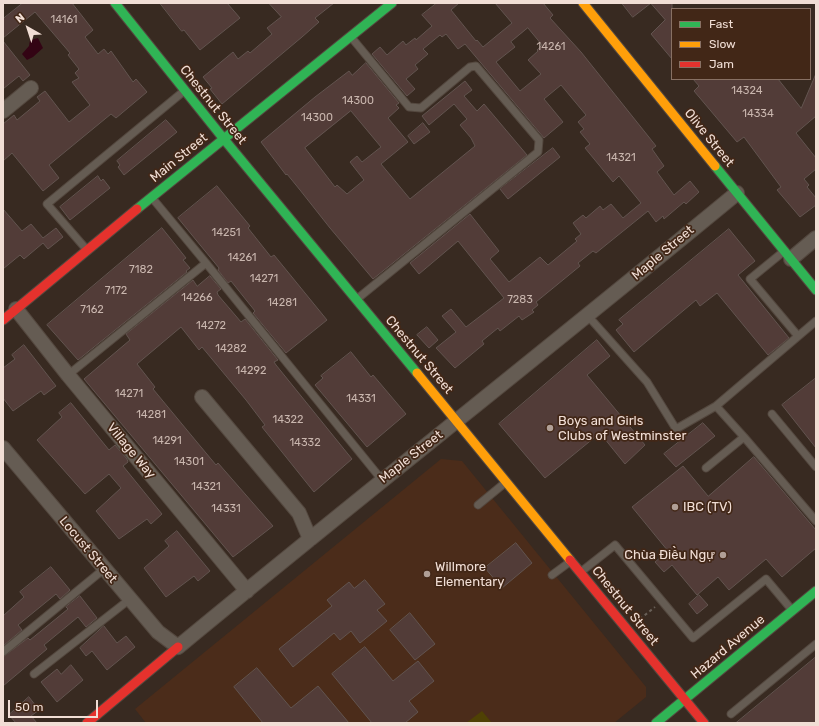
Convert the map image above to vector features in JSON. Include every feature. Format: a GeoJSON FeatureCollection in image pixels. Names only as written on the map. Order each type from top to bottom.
{"type":"FeatureCollection","features":[{"type":"Feature","properties":{"kind":"street","name":"Chestnut Street"},"geometry":{"type":"LineString","coordinates":[[115,3],[223,138],[704,723]]}},
{"type":"Feature","properties":{"kind":"street","name":"Main Street"},"geometry":{"type":"LineString","coordinates":[[3,320],[223,138],[392,3]]}},
{"type":"Feature","properties":{"kind":"street","name":"Olive Street"},"geometry":{"type":"LineString","coordinates":[[583,3],[816,290]]}},
{"type":"Feature","properties":{"kind":"street"},"geometry":{"type":"LineString","coordinates":[[3,111],[31,88]]}},
{"type":"Feature","properties":{"kind":"street","name":"Maple Street"},"geometry":{"type":"LineString","coordinates":[[87,723],[382,480],[588,316],[736,192]]}},
{"type":"Feature","properties":{"kind":"street"},"geometry":{"type":"LineString","coordinates":[[787,255],[816,238]]}},
{"type":"Feature","properties":{"kind":"street","name":"Village Way"},"geometry":{"type":"LineString","coordinates":[[16,309],[68,375],[247,591]]}},
{"type":"Feature","properties":{"kind":"street"},"geometry":{"type":"LineString","coordinates":[[202,398],[299,513],[310,539]]}},
{"type":"Feature","properties":{"kind":"street","name":"Locust Street"},"geometry":{"type":"LineString","coordinates":[[3,448],[158,632],[178,647]]}},
{"type":"Feature","properties":{"kind":"street","name":"Hazard Avenue"},"geometry":{"type":"LineString","coordinates":[[656,723],[816,591]]}},
{"type":"Feature","properties":{"kind":"lane"},"geometry":{"type":"LineString","coordinates":[[351,36],[409,107],[413,108],[421,108],[470,68],[476,66],[538,140],[540,145],[538,152],[356,299]]}},
{"type":"Feature","properties":{"kind":"lane"},"geometry":{"type":"LineString","coordinates":[[87,250],[47,204],[184,90]]}},
{"type":"Feature","properties":{"kind":"lane"},"geometry":{"type":"LineString","coordinates":[[151,197],[382,480]]}},
{"type":"Feature","properties":{"kind":"lane"},"geometry":{"type":"LineString","coordinates":[[787,255],[750,279],[798,336]]}},
{"type":"Feature","properties":{"kind":"lane"},"geometry":{"type":"LineString","coordinates":[[68,375],[206,263]]}},
{"type":"Feature","properties":{"kind":"lane"},"geometry":{"type":"LineString","coordinates":[[588,316],[647,382],[676,430],[716,406],[816,321]]}},
{"type":"Feature","properties":{"kind":"lane"},"geometry":{"type":"LineString","coordinates":[[716,406],[816,521]]}},
{"type":"Feature","properties":{"kind":"lane"},"geometry":{"type":"LineString","coordinates":[[772,414],[816,467]]}},
{"type":"Feature","properties":{"kind":"lane"},"geometry":{"type":"LineString","coordinates":[[706,468],[744,437]]}},
{"type":"Feature","properties":{"kind":"lane"},"geometry":{"type":"LineString","coordinates":[[478,504],[506,481]]}},
{"type":"Feature","properties":{"kind":"lane"},"geometry":{"type":"LineString","coordinates":[[580,572],[615,545],[693,638],[766,579],[792,611]]}},
{"type":"Feature","properties":{"kind":"lane"},"geometry":{"type":"LineString","coordinates":[[552,575],[571,560]]}},
{"type":"Feature","properties":{"kind":"lane"},"geometry":{"type":"LineString","coordinates":[[3,652],[104,569]]}},
{"type":"Feature","properties":{"kind":"lane"},"geometry":{"type":"LineString","coordinates":[[34,674],[130,598]]}},
{"type":"Feature","properties":{"kind":"lane"},"geometry":{"type":"LineString","coordinates":[[731,714],[816,644]]}},
{"type":"Feature","properties":{"kind":"path"},"geometry":{"type":"LineString","coordinates":[[627,630],[662,601]]}},
{"type":"Feature","properties":{"kind":"shaded area"},"geometry":{"type":"Polygon","coordinates":[[[38,38],[43,48],[27,60],[22,54],[29,46],[30,40],[38,38]]]}},
{"type":"Feature","properties":{"kind":"shaded area","name":"Willmore Elementary"},"geometry":{"type":"Polygon","coordinates":[[[441,459],[462,461],[646,687],[646,697],[614,723],[146,723],[135,709],[441,459]]]}},
{"type":"Feature","properties":{"kind":"shaded area"},"geometry":{"type":"Polygon","coordinates":[[[482,711],[492,723],[466,723],[482,711]]]}},
{"type":"Feature","properties":{"kind":"building"},"geometry":{"type":"Polygon","coordinates":[[[23,3],[72,3],[93,30],[85,37],[98,54],[104,49],[108,54],[111,51],[133,82],[136,79],[147,92],[116,118],[111,114],[49,165],[59,178],[43,191],[12,153],[3,161],[3,124],[14,115],[17,120],[40,101],[37,97],[45,91],[69,122],[90,105],[72,82],[79,78],[75,73],[79,69],[68,55],[70,53],[35,12],[3,38],[3,19],[23,3]]]}},
{"type":"Feature","properties":{"kind":"building"},"geometry":{"type":"Polygon","coordinates":[[[160,3],[227,3],[240,18],[200,50],[184,30],[182,31],[160,3]]]}},
{"type":"Feature","properties":{"kind":"building"},"geometry":{"type":"Polygon","coordinates":[[[269,3],[334,3],[315,18],[319,22],[222,104],[203,77],[233,52],[238,59],[248,51],[250,53],[272,34],[267,28],[281,17],[269,3]]]}},
{"type":"Feature","properties":{"kind":"building"},"geometry":{"type":"Polygon","coordinates":[[[437,3],[459,3],[451,10],[476,41],[477,40],[483,47],[512,23],[495,3],[543,3],[553,15],[550,18],[581,52],[656,146],[652,149],[664,166],[657,172],[674,195],[690,181],[699,192],[686,204],[684,202],[664,219],[663,216],[656,222],[648,211],[596,253],[593,251],[578,263],[580,266],[536,302],[538,305],[532,310],[534,312],[522,320],[519,316],[500,331],[498,328],[482,341],[484,344],[455,368],[436,348],[456,332],[442,316],[451,309],[466,327],[504,298],[458,241],[419,274],[410,263],[470,214],[499,251],[490,259],[509,282],[540,257],[548,265],[577,241],[575,239],[581,234],[573,223],[583,215],[586,218],[600,206],[603,210],[611,204],[623,218],[641,203],[619,176],[613,182],[585,148],[590,144],[580,132],[584,129],[578,122],[586,115],[561,85],[544,99],[563,122],[544,138],[465,44],[458,49],[446,34],[442,37],[440,35],[423,49],[428,54],[415,65],[418,69],[406,79],[415,89],[407,96],[372,54],[380,47],[387,55],[403,41],[406,45],[415,38],[416,40],[432,26],[422,15],[437,3]],[[528,28],[511,42],[515,47],[496,62],[520,91],[541,74],[528,60],[542,45],[528,28]]]}},
{"type":"Feature","properties":{"kind":"building"},"geometry":{"type":"Polygon","coordinates":[[[622,3],[651,3],[633,17],[622,3]]]}},
{"type":"Feature","properties":{"kind":"building"},"geometry":{"type":"Polygon","coordinates":[[[651,3],[672,3],[671,58],[651,34],[665,20],[651,3]]]}},
{"type":"Feature","properties":{"kind":"building"},"geometry":{"type":"Polygon","coordinates":[[[3,41],[30,75],[23,81],[19,76],[3,89],[3,41]]]}},
{"type":"Feature","properties":{"kind":"building"},"geometry":{"type":"Polygon","coordinates":[[[366,63],[399,103],[396,105],[399,108],[388,118],[408,142],[381,164],[410,199],[475,146],[471,138],[460,125],[467,119],[454,104],[429,125],[422,116],[465,81],[472,90],[464,96],[477,111],[484,104],[527,155],[373,279],[287,174],[286,175],[261,142],[349,71],[352,75],[366,63]],[[351,111],[305,148],[335,187],[337,185],[347,194],[364,180],[350,162],[357,156],[362,162],[381,147],[351,111]]]}},
{"type":"Feature","properties":{"kind":"building"},"geometry":{"type":"Polygon","coordinates":[[[816,74],[816,116],[796,133],[816,158],[816,169],[804,179],[809,185],[807,187],[816,198],[816,205],[800,217],[777,190],[781,187],[744,137],[737,142],[694,91],[699,86],[694,80],[779,80],[801,108],[816,74]]]}},
{"type":"Feature","properties":{"kind":"building"},"geometry":{"type":"Polygon","coordinates":[[[166,120],[177,132],[124,175],[118,167],[120,165],[117,161],[166,120]]]}},
{"type":"Feature","properties":{"kind":"building"},"geometry":{"type":"Polygon","coordinates":[[[423,123],[430,132],[414,144],[408,136],[423,123]]]}},
{"type":"Feature","properties":{"kind":"building"},"geometry":{"type":"Polygon","coordinates":[[[553,148],[560,157],[508,199],[500,189],[553,148]]]}},
{"type":"Feature","properties":{"kind":"building"},"geometry":{"type":"Polygon","coordinates":[[[98,176],[101,181],[103,179],[110,188],[70,220],[60,207],[98,176]]]}},
{"type":"Feature","properties":{"kind":"building"},"geometry":{"type":"Polygon","coordinates":[[[217,186],[250,226],[248,228],[271,257],[274,255],[327,320],[286,353],[253,313],[255,311],[231,281],[228,283],[218,270],[219,268],[178,218],[217,186]]]}},
{"type":"Feature","properties":{"kind":"building"},"geometry":{"type":"Polygon","coordinates":[[[3,209],[22,231],[31,224],[43,238],[56,228],[63,237],[48,249],[43,243],[24,259],[20,255],[3,269],[3,209]]]}},
{"type":"Feature","properties":{"kind":"building"},"geometry":{"type":"Polygon","coordinates":[[[162,228],[186,258],[183,260],[190,268],[78,360],[47,325],[162,228]]]}},
{"type":"Feature","properties":{"kind":"building"},"geometry":{"type":"Polygon","coordinates":[[[729,229],[755,261],[738,275],[789,338],[768,355],[717,293],[700,306],[696,300],[634,352],[616,330],[623,324],[619,320],[729,229]]]}},
{"type":"Feature","properties":{"kind":"building"},"geometry":{"type":"Polygon","coordinates":[[[210,276],[221,289],[217,292],[218,295],[241,322],[245,319],[278,360],[274,362],[276,365],[352,459],[314,492],[262,427],[265,425],[246,400],[202,347],[199,350],[181,327],[137,364],[155,387],[153,389],[216,465],[218,463],[273,526],[233,557],[84,379],[130,340],[126,334],[193,280],[197,286],[210,276]]]}},
{"type":"Feature","properties":{"kind":"building"},"geometry":{"type":"Polygon","coordinates":[[[427,327],[438,340],[429,348],[417,335],[427,327]]]}},
{"type":"Feature","properties":{"kind":"building"},"geometry":{"type":"Polygon","coordinates":[[[597,340],[610,356],[587,375],[645,445],[625,464],[600,433],[545,478],[499,424],[597,340]]]}},
{"type":"Feature","properties":{"kind":"building"},"geometry":{"type":"Polygon","coordinates":[[[24,345],[56,386],[44,395],[41,391],[13,411],[3,398],[3,368],[15,359],[12,355],[24,345]]]}},
{"type":"Feature","properties":{"kind":"building"},"geometry":{"type":"Polygon","coordinates":[[[351,352],[371,377],[373,375],[406,414],[367,447],[315,385],[323,378],[321,376],[351,352]]]}},
{"type":"Feature","properties":{"kind":"building"},"geometry":{"type":"Polygon","coordinates":[[[816,378],[816,448],[782,405],[816,378]]]}},
{"type":"Feature","properties":{"kind":"building"},"geometry":{"type":"Polygon","coordinates":[[[71,403],[109,450],[115,445],[127,459],[128,462],[123,466],[162,514],[151,524],[147,519],[119,539],[96,511],[121,488],[109,474],[85,494],[37,440],[62,417],[59,413],[71,403]]]}},
{"type":"Feature","properties":{"kind":"building"},"geometry":{"type":"Polygon","coordinates":[[[703,423],[715,436],[676,467],[664,454],[703,423]]]}},
{"type":"Feature","properties":{"kind":"building"},"geometry":{"type":"Polygon","coordinates":[[[754,457],[816,530],[816,548],[782,577],[766,559],[729,590],[718,577],[697,595],[672,565],[664,572],[655,562],[668,551],[632,507],[683,466],[708,496],[754,457]]]}},
{"type":"Feature","properties":{"kind":"building"},"geometry":{"type":"Polygon","coordinates":[[[177,531],[210,571],[198,581],[194,576],[166,597],[144,568],[169,546],[165,541],[177,531]]]}},
{"type":"Feature","properties":{"kind":"building"},"geometry":{"type":"Polygon","coordinates":[[[516,543],[532,563],[502,588],[485,568],[516,543]]]}},
{"type":"Feature","properties":{"kind":"building"},"geometry":{"type":"Polygon","coordinates":[[[51,567],[70,590],[60,599],[56,594],[18,625],[22,630],[3,646],[3,616],[24,597],[20,592],[51,567]]]}},
{"type":"Feature","properties":{"kind":"building"},"geometry":{"type":"Polygon","coordinates":[[[365,580],[385,604],[377,610],[387,621],[360,643],[351,631],[340,640],[334,633],[293,667],[279,649],[332,606],[327,600],[349,582],[354,588],[365,580]]]}},
{"type":"Feature","properties":{"kind":"building"},"geometry":{"type":"Polygon","coordinates":[[[699,595],[708,605],[697,614],[689,604],[699,595]]]}},
{"type":"Feature","properties":{"kind":"building"},"geometry":{"type":"Polygon","coordinates":[[[80,596],[97,618],[86,627],[78,617],[44,645],[47,649],[3,686],[3,657],[28,638],[30,640],[68,609],[66,607],[80,596]]]}},
{"type":"Feature","properties":{"kind":"building"},"geometry":{"type":"Polygon","coordinates":[[[410,613],[435,644],[415,660],[390,630],[410,613]]]}},
{"type":"Feature","properties":{"kind":"building"},"geometry":{"type":"Polygon","coordinates":[[[104,626],[117,643],[126,636],[135,647],[107,670],[92,651],[86,656],[80,648],[104,626]]]}},
{"type":"Feature","properties":{"kind":"building"},"geometry":{"type":"Polygon","coordinates":[[[365,647],[393,681],[418,661],[434,681],[409,701],[418,712],[405,723],[372,723],[332,674],[365,647]]]}},
{"type":"Feature","properties":{"kind":"building"},"geometry":{"type":"Polygon","coordinates":[[[816,657],[816,723],[736,723],[816,657]]]}},
{"type":"Feature","properties":{"kind":"building"},"geometry":{"type":"Polygon","coordinates":[[[71,665],[83,680],[57,702],[41,682],[57,669],[61,674],[71,665]]]}},
{"type":"Feature","properties":{"kind":"building"},"geometry":{"type":"Polygon","coordinates":[[[257,668],[291,708],[318,686],[349,723],[263,723],[234,687],[257,668]]]}},
{"type":"Feature","properties":{"kind":"building"},"geometry":{"type":"Polygon","coordinates":[[[29,697],[39,710],[31,716],[37,723],[16,723],[9,715],[29,697]]]}},
{"type":"Feature","properties":{"kind":"traffic: fast"},"geometry":{"type":"LineString","coordinates":[[115,3],[223,138],[417,373]]}},
{"type":"Feature","properties":{"kind":"traffic: fast"},"geometry":{"type":"LineString","coordinates":[[137,209],[392,3]]}},
{"type":"Feature","properties":{"kind":"traffic: fast"},"geometry":{"type":"LineString","coordinates":[[715,166],[816,290]]}},
{"type":"Feature","properties":{"kind":"traffic: fast"},"geometry":{"type":"LineString","coordinates":[[656,723],[816,591]]}},
{"type":"Feature","properties":{"kind":"traffic: slow"},"geometry":{"type":"LineString","coordinates":[[583,3],[715,166]]}},
{"type":"Feature","properties":{"kind":"traffic: slow"},"geometry":{"type":"LineString","coordinates":[[417,373],[570,560]]}},
{"type":"Feature","properties":{"kind":"traffic: jam"},"geometry":{"type":"LineString","coordinates":[[3,320],[137,209]]}},
{"type":"Feature","properties":{"kind":"traffic: jam"},"geometry":{"type":"LineString","coordinates":[[570,560],[704,723]]}},
{"type":"Feature","properties":{"kind":"traffic: jam"},"geometry":{"type":"LineString","coordinates":[[87,723],[178,647]]}},
{"type":"Feature","properties":{"kind":"place","name":"Boys and Girls Clubs of Westminster"},"geometry":{"type":"Point","coordinates":[550,428]}},
{"type":"Feature","properties":{"kind":"place","name":"IBC (TV)"},"geometry":{"type":"Point","coordinates":[675,507]}},
{"type":"Feature","properties":{"kind":"place","name":"Chùa Điều Ngự"},"geometry":{"type":"Point","coordinates":[723,555]}},
{"type":"Feature","properties":{"kind":"place","name":"Willmore Elementary"},"geometry":{"type":"Point","coordinates":[427,574]}}]}
